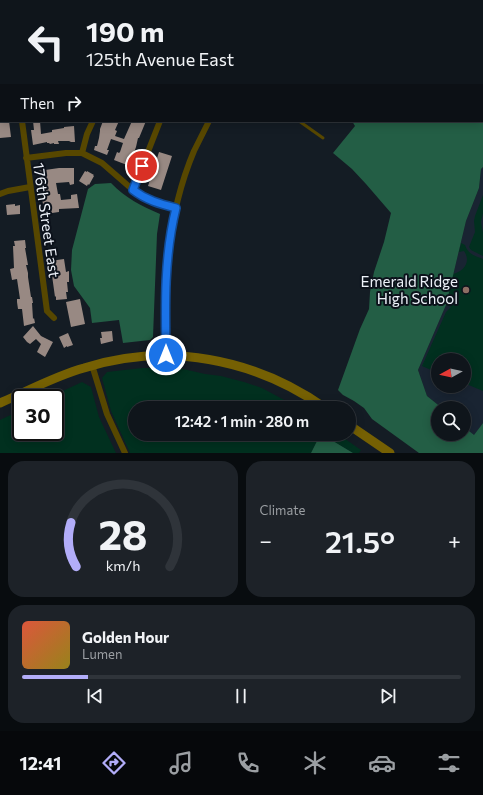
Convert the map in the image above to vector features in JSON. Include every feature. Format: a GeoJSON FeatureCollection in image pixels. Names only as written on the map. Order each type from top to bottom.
{"type":"FeatureCollection","features":[{"type":"Feature","properties":{"kind":"street","name":"176th Street East"},"geometry":{"type":"LineString","coordinates":[[22,122],[46,311],[54,318]]}},
{"type":"Feature","properties":{"kind":"street"},"geometry":{"type":"LineString","coordinates":[[82,153],[92,122]]}},
{"type":"Feature","properties":{"kind":"street"},"geometry":{"type":"LineString","coordinates":[[133,190],[160,122]]}},
{"type":"Feature","properties":{"kind":"street"},"geometry":{"type":"LineString","coordinates":[[166,355],[166,278],[171,230],[186,174],[194,152],[209,122]]}},
{"type":"Feature","properties":{"kind":"street"},"geometry":{"type":"LineString","coordinates":[[26,158],[66,153],[82,153],[102,162],[140,196],[153,202],[176,208]]}},
{"type":"Feature","properties":{"kind":"street"},"geometry":{"type":"LineString","coordinates":[[0,194],[30,187]]}},
{"type":"Feature","properties":{"kind":"street"},"geometry":{"type":"LineString","coordinates":[[0,403],[73,371],[134,357],[166,355],[191,357],[246,368],[289,386],[314,401]]}},
{"type":"Feature","properties":{"kind":"street"},"geometry":{"type":"LineString","coordinates":[[92,366],[107,414],[125,453]]}},
{"type":"Feature","properties":{"kind":"street"},"geometry":{"type":"LineString","coordinates":[[356,430],[390,453]]}},
{"type":"Feature","properties":{"kind":"lane"},"geometry":{"type":"LineString","coordinates":[[300,122],[322,138]]}},
{"type":"Feature","properties":{"kind":"shaded area","name":"Emerald Ridge High School"},"geometry":{"type":"Polygon","coordinates":[[[483,167],[483,423],[474,436],[471,433],[471,401],[433,401],[427,396],[418,370],[446,305],[466,221],[479,188],[481,169],[483,167]]]}},
{"type":"Feature","properties":{"kind":"green space"},"geometry":{"type":"Polygon","coordinates":[[[353,122],[483,122],[483,167],[481,169],[479,188],[466,221],[446,305],[418,370],[427,396],[433,401],[431,401],[431,441],[471,441],[471,433],[474,435],[483,423],[483,453],[419,453],[372,419],[364,408],[356,401],[343,395],[338,390],[360,329],[369,309],[370,292],[374,272],[384,242],[391,213],[352,169],[333,153],[355,126],[353,122]]]}},
{"type":"Feature","properties":{"kind":"green space"},"geometry":{"type":"Polygon","coordinates":[[[111,183],[140,205],[160,214],[157,234],[153,337],[150,340],[123,343],[119,320],[92,323],[90,308],[74,286],[71,270],[72,250],[88,189],[95,184],[111,183]]]}},
{"type":"Feature","properties":{"kind":"green space"},"geometry":{"type":"Polygon","coordinates":[[[483,195],[483,213],[481,222],[483,233],[483,256],[471,250],[469,247],[475,232],[475,216],[483,195]]]}},
{"type":"Feature","properties":{"kind":"green space"},"geometry":{"type":"Polygon","coordinates":[[[461,243],[465,245],[468,251],[472,254],[483,259],[483,391],[471,386],[471,353],[431,353],[431,370],[422,366],[446,312],[451,307],[446,305],[453,274],[461,271],[467,262],[464,251],[459,252],[461,243]]]}},
{"type":"Feature","properties":{"kind":"green space"},"geometry":{"type":"Polygon","coordinates":[[[142,368],[179,368],[244,382],[262,388],[286,401],[128,401],[128,441],[317,441],[311,453],[130,453],[111,411],[102,378],[107,372],[142,368]]]}},
{"type":"Feature","properties":{"kind":"green space"},"geometry":{"type":"Polygon","coordinates":[[[82,382],[91,387],[99,417],[116,453],[0,453],[0,420],[12,414],[12,441],[64,441],[64,390],[82,382]]]}},
{"type":"Feature","properties":{"kind":"green space"},"geometry":{"type":"Polygon","coordinates":[[[317,441],[333,441],[353,453],[311,453],[317,441]]]}},
{"type":"Feature","properties":{"kind":"green space"},"geometry":{"type":"Polygon","coordinates":[[[333,441],[348,441],[361,450],[359,453],[353,453],[333,441]]]}},
{"type":"Feature","properties":{"kind":"building"},"geometry":{"type":"Polygon","coordinates":[[[0,122],[9,122],[11,137],[0,138],[0,122]]]}},
{"type":"Feature","properties":{"kind":"building"},"geometry":{"type":"Polygon","coordinates":[[[33,122],[40,122],[41,134],[52,132],[52,130],[64,127],[74,126],[75,142],[58,141],[59,144],[50,144],[47,142],[33,145],[31,130],[34,130],[33,122]]]}},
{"type":"Feature","properties":{"kind":"building"},"geometry":{"type":"Polygon","coordinates":[[[103,122],[119,122],[115,130],[117,131],[115,136],[124,139],[132,122],[146,122],[138,138],[130,164],[127,163],[127,165],[114,160],[117,152],[120,152],[123,143],[111,139],[107,150],[109,150],[107,155],[94,150],[95,146],[97,146],[103,122]]]}},
{"type":"Feature","properties":{"kind":"building"},"geometry":{"type":"Polygon","coordinates":[[[159,152],[172,156],[161,190],[148,186],[159,152]]]}},
{"type":"Feature","properties":{"kind":"building"},"geometry":{"type":"Polygon","coordinates":[[[59,168],[74,168],[74,184],[70,185],[69,182],[56,183],[61,200],[71,199],[71,195],[77,194],[79,208],[59,209],[59,212],[45,214],[38,171],[59,168]]]}},
{"type":"Feature","properties":{"kind":"building"},"geometry":{"type":"Polygon","coordinates":[[[85,171],[94,175],[87,186],[79,181],[85,171]]]}},
{"type":"Feature","properties":{"kind":"building"},"geometry":{"type":"Polygon","coordinates":[[[15,204],[15,206],[20,205],[20,214],[7,215],[6,205],[15,204]]]}},
{"type":"Feature","properties":{"kind":"building"},"geometry":{"type":"Polygon","coordinates":[[[25,240],[28,265],[26,265],[33,303],[33,319],[34,318],[35,323],[24,326],[22,309],[18,309],[17,299],[20,299],[17,279],[12,280],[10,269],[14,268],[14,241],[25,240]]]}},
{"type":"Feature","properties":{"kind":"building"},"geometry":{"type":"Polygon","coordinates":[[[64,259],[66,272],[69,271],[69,282],[67,282],[68,292],[66,292],[67,299],[56,300],[50,261],[64,259]]]}},
{"type":"Feature","properties":{"kind":"building"},"geometry":{"type":"Polygon","coordinates":[[[80,299],[85,324],[71,327],[66,302],[80,299]]]}},
{"type":"Feature","properties":{"kind":"building"},"geometry":{"type":"Polygon","coordinates":[[[33,326],[41,336],[53,342],[45,357],[37,352],[41,344],[36,339],[30,344],[23,337],[33,326]]]}},
{"type":"Feature","properties":{"kind":"building"},"geometry":{"type":"Polygon","coordinates":[[[112,331],[113,341],[101,344],[101,332],[112,331]]]}},
{"type":"Feature","properties":{"kind":"building"},"geometry":{"type":"Polygon","coordinates":[[[68,333],[73,345],[64,348],[59,337],[68,333]]]}},
{"type":"Feature","properties":{"kind":"place","name":"Emerald Ridge High School"},"geometry":{"type":"Point","coordinates":[466,290]}},
{"type":"Feature","properties":{"kind":"route"},"geometry":{"type":"LineString","coordinates":[[142,166],[133,190],[140,196],[153,202],[176,208],[171,230],[166,278],[166,355]]}}]}
